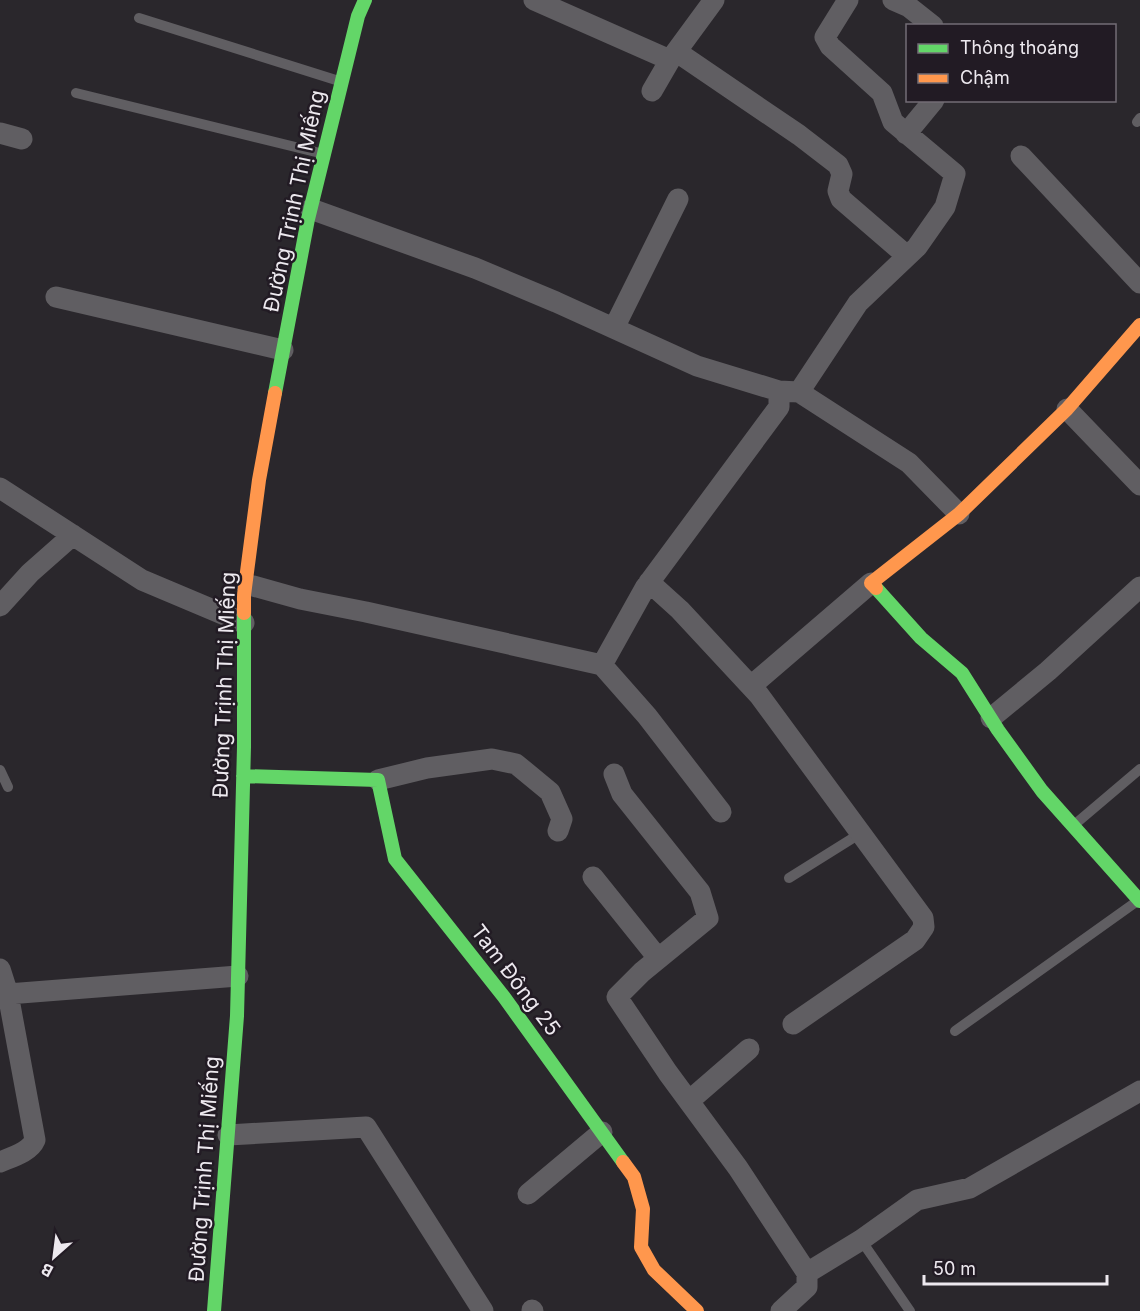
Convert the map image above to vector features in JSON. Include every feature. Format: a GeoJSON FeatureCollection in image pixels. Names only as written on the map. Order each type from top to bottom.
{"type":"FeatureCollection","features":[{"type":"Feature","properties":{"kind":"street","name":"Đường Trịnh Thị Miếng"},"geometry":{"type":"LineString","coordinates":[[214,1311],[237,1016],[246,584],[259,480],[311,209],[358,16],[365,0]]}},
{"type":"Feature","properties":{"kind":"street"},"geometry":{"type":"LineString","coordinates":[[534,0],[673,56],[799,135],[838,165],[842,174],[838,191],[841,199],[907,256]]}},
{"type":"Feature","properties":{"kind":"street"},"geometry":{"type":"LineString","coordinates":[[652,91],[673,56],[714,0]]}},
{"type":"Feature","properties":{"kind":"street"},"geometry":{"type":"LineString","coordinates":[[602,665],[649,582],[789,391],[858,303],[917,247],[945,207],[955,174],[893,122],[882,93],[830,46],[825,36],[848,0]]}},
{"type":"Feature","properties":{"kind":"street"},"geometry":{"type":"LineString","coordinates":[[893,0],[909,7],[930,24]]}},
{"type":"Feature","properties":{"kind":"street"},"geometry":{"type":"LineString","coordinates":[[906,134],[932,102]]}},
{"type":"Feature","properties":{"kind":"street"},"geometry":{"type":"LineString","coordinates":[[0,133],[22,139]]}},
{"type":"Feature","properties":{"kind":"street"},"geometry":{"type":"LineString","coordinates":[[1021,156],[1140,283]]}},
{"type":"Feature","properties":{"kind":"street"},"geometry":{"type":"LineString","coordinates":[[614,328],[678,199]]}},
{"type":"Feature","properties":{"kind":"street"},"geometry":{"type":"LineString","coordinates":[[311,209],[475,268],[697,366],[789,391],[909,463],[959,514]]}},
{"type":"Feature","properties":{"kind":"street"},"geometry":{"type":"LineString","coordinates":[[56,297],[283,350]]}},
{"type":"Feature","properties":{"kind":"street"},"geometry":{"type":"LineString","coordinates":[[751,686],[871,583],[959,514],[1067,409],[1140,325]]}},
{"type":"Feature","properties":{"kind":"street"},"geometry":{"type":"LineString","coordinates":[[1067,409],[1140,485]]}},
{"type":"Feature","properties":{"kind":"street"},"geometry":{"type":"LineString","coordinates":[[0,488],[142,580],[244,623]]}},
{"type":"Feature","properties":{"kind":"street"},"geometry":{"type":"LineString","coordinates":[[0,606],[30,573],[73,535]]}},
{"type":"Feature","properties":{"kind":"street"},"geometry":{"type":"LineString","coordinates":[[649,582],[680,610],[751,686],[923,918],[924,927],[915,940],[794,1024]]}},
{"type":"Feature","properties":{"kind":"street"},"geometry":{"type":"LineString","coordinates":[[871,583],[921,638],[962,673],[1042,791],[1139,900]]}},
{"type":"Feature","properties":{"kind":"street"},"geometry":{"type":"LineString","coordinates":[[246,584],[300,599],[602,665],[647,716],[721,812]]}},
{"type":"Feature","properties":{"kind":"street"},"geometry":{"type":"LineString","coordinates":[[991,718],[1048,671],[1140,587]]}},
{"type":"Feature","properties":{"kind":"street"},"geometry":{"type":"LineString","coordinates":[[243,776],[378,780],[427,768],[492,759],[516,764],[550,792],[562,819],[558,831]]}},
{"type":"Feature","properties":{"kind":"street"},"geometry":{"type":"LineString","coordinates":[[614,774],[622,794],[700,892],[708,918],[658,958],[617,997],[738,1168],[807,1273],[809,1281],[807,1287],[781,1311]]}},
{"type":"Feature","properties":{"kind":"street","name":"Tam Đông 25"},"geometry":{"type":"LineString","coordinates":[[378,780],[395,859],[504,997],[634,1177],[643,1209],[641,1247],[654,1270],[697,1311]]}},
{"type":"Feature","properties":{"kind":"street"},"geometry":{"type":"LineString","coordinates":[[593,877],[658,958]]}},
{"type":"Feature","properties":{"kind":"street"},"geometry":{"type":"LineString","coordinates":[[0,969],[8,994],[7,1031],[35,1140],[33,1146],[0,1162]]}},
{"type":"Feature","properties":{"kind":"street"},"geometry":{"type":"LineString","coordinates":[[8,994],[238,976]]}},
{"type":"Feature","properties":{"kind":"street"},"geometry":{"type":"LineString","coordinates":[[689,1101],[748,1049]]}},
{"type":"Feature","properties":{"kind":"street"},"geometry":{"type":"LineString","coordinates":[[807,1273],[861,1240],[917,1200],[970,1188],[1140,1091]]}},
{"type":"Feature","properties":{"kind":"street"},"geometry":{"type":"LineString","coordinates":[[228,1135],[366,1127],[483,1311]]}},
{"type":"Feature","properties":{"kind":"street"},"geometry":{"type":"LineString","coordinates":[[528,1194],[602,1132]]}},
{"type":"Feature","properties":{"kind":"lane"},"geometry":{"type":"LineString","coordinates":[[139,18],[342,82]]}},
{"type":"Feature","properties":{"kind":"lane"},"geometry":{"type":"LineString","coordinates":[[76,93],[324,154]]}},
{"type":"Feature","properties":{"kind":"lane"},"geometry":{"type":"LineString","coordinates":[[1074,826],[1140,769]]}},
{"type":"Feature","properties":{"kind":"lane"},"geometry":{"type":"LineString","coordinates":[[0,770],[8,787]]}},
{"type":"Feature","properties":{"kind":"lane"},"geometry":{"type":"LineString","coordinates":[[789,878],[861,833]]}},
{"type":"Feature","properties":{"kind":"lane"},"geometry":{"type":"LineString","coordinates":[[955,1031],[1139,900]]}},
{"type":"Feature","properties":{"kind":"lane"},"geometry":{"type":"LineString","coordinates":[[861,1240],[910,1311]]}},
{"type":"Feature","properties":{"kind":"traffic: fast"},"geometry":{"type":"LineString","coordinates":[[275,393],[308,219],[358,16],[365,0]]}},
{"type":"Feature","properties":{"kind":"traffic: fast"},"geometry":{"type":"LineString","coordinates":[[876,588],[921,638],[962,673],[998,730],[1042,791],[1140,901]]}},
{"type":"Feature","properties":{"kind":"traffic: fast"},"geometry":{"type":"LineString","coordinates":[[214,1311],[237,1016],[244,747],[244,613]]}},
{"type":"Feature","properties":{"kind":"traffic: fast"},"geometry":{"type":"LineString","coordinates":[[243,776],[378,780],[395,859],[504,997],[623,1162]]}},
{"type":"Feature","properties":{"kind":"traffic: slow"},"geometry":{"type":"LineString","coordinates":[[876,588],[871,583],[959,514],[1067,409],[1140,325]]}},
{"type":"Feature","properties":{"kind":"traffic: slow"},"geometry":{"type":"LineString","coordinates":[[244,613],[244,595],[259,480],[275,393]]}},
{"type":"Feature","properties":{"kind":"traffic: slow"},"geometry":{"type":"LineString","coordinates":[[623,1162],[634,1177],[643,1209],[641,1247],[654,1270],[697,1311]]}}]}
